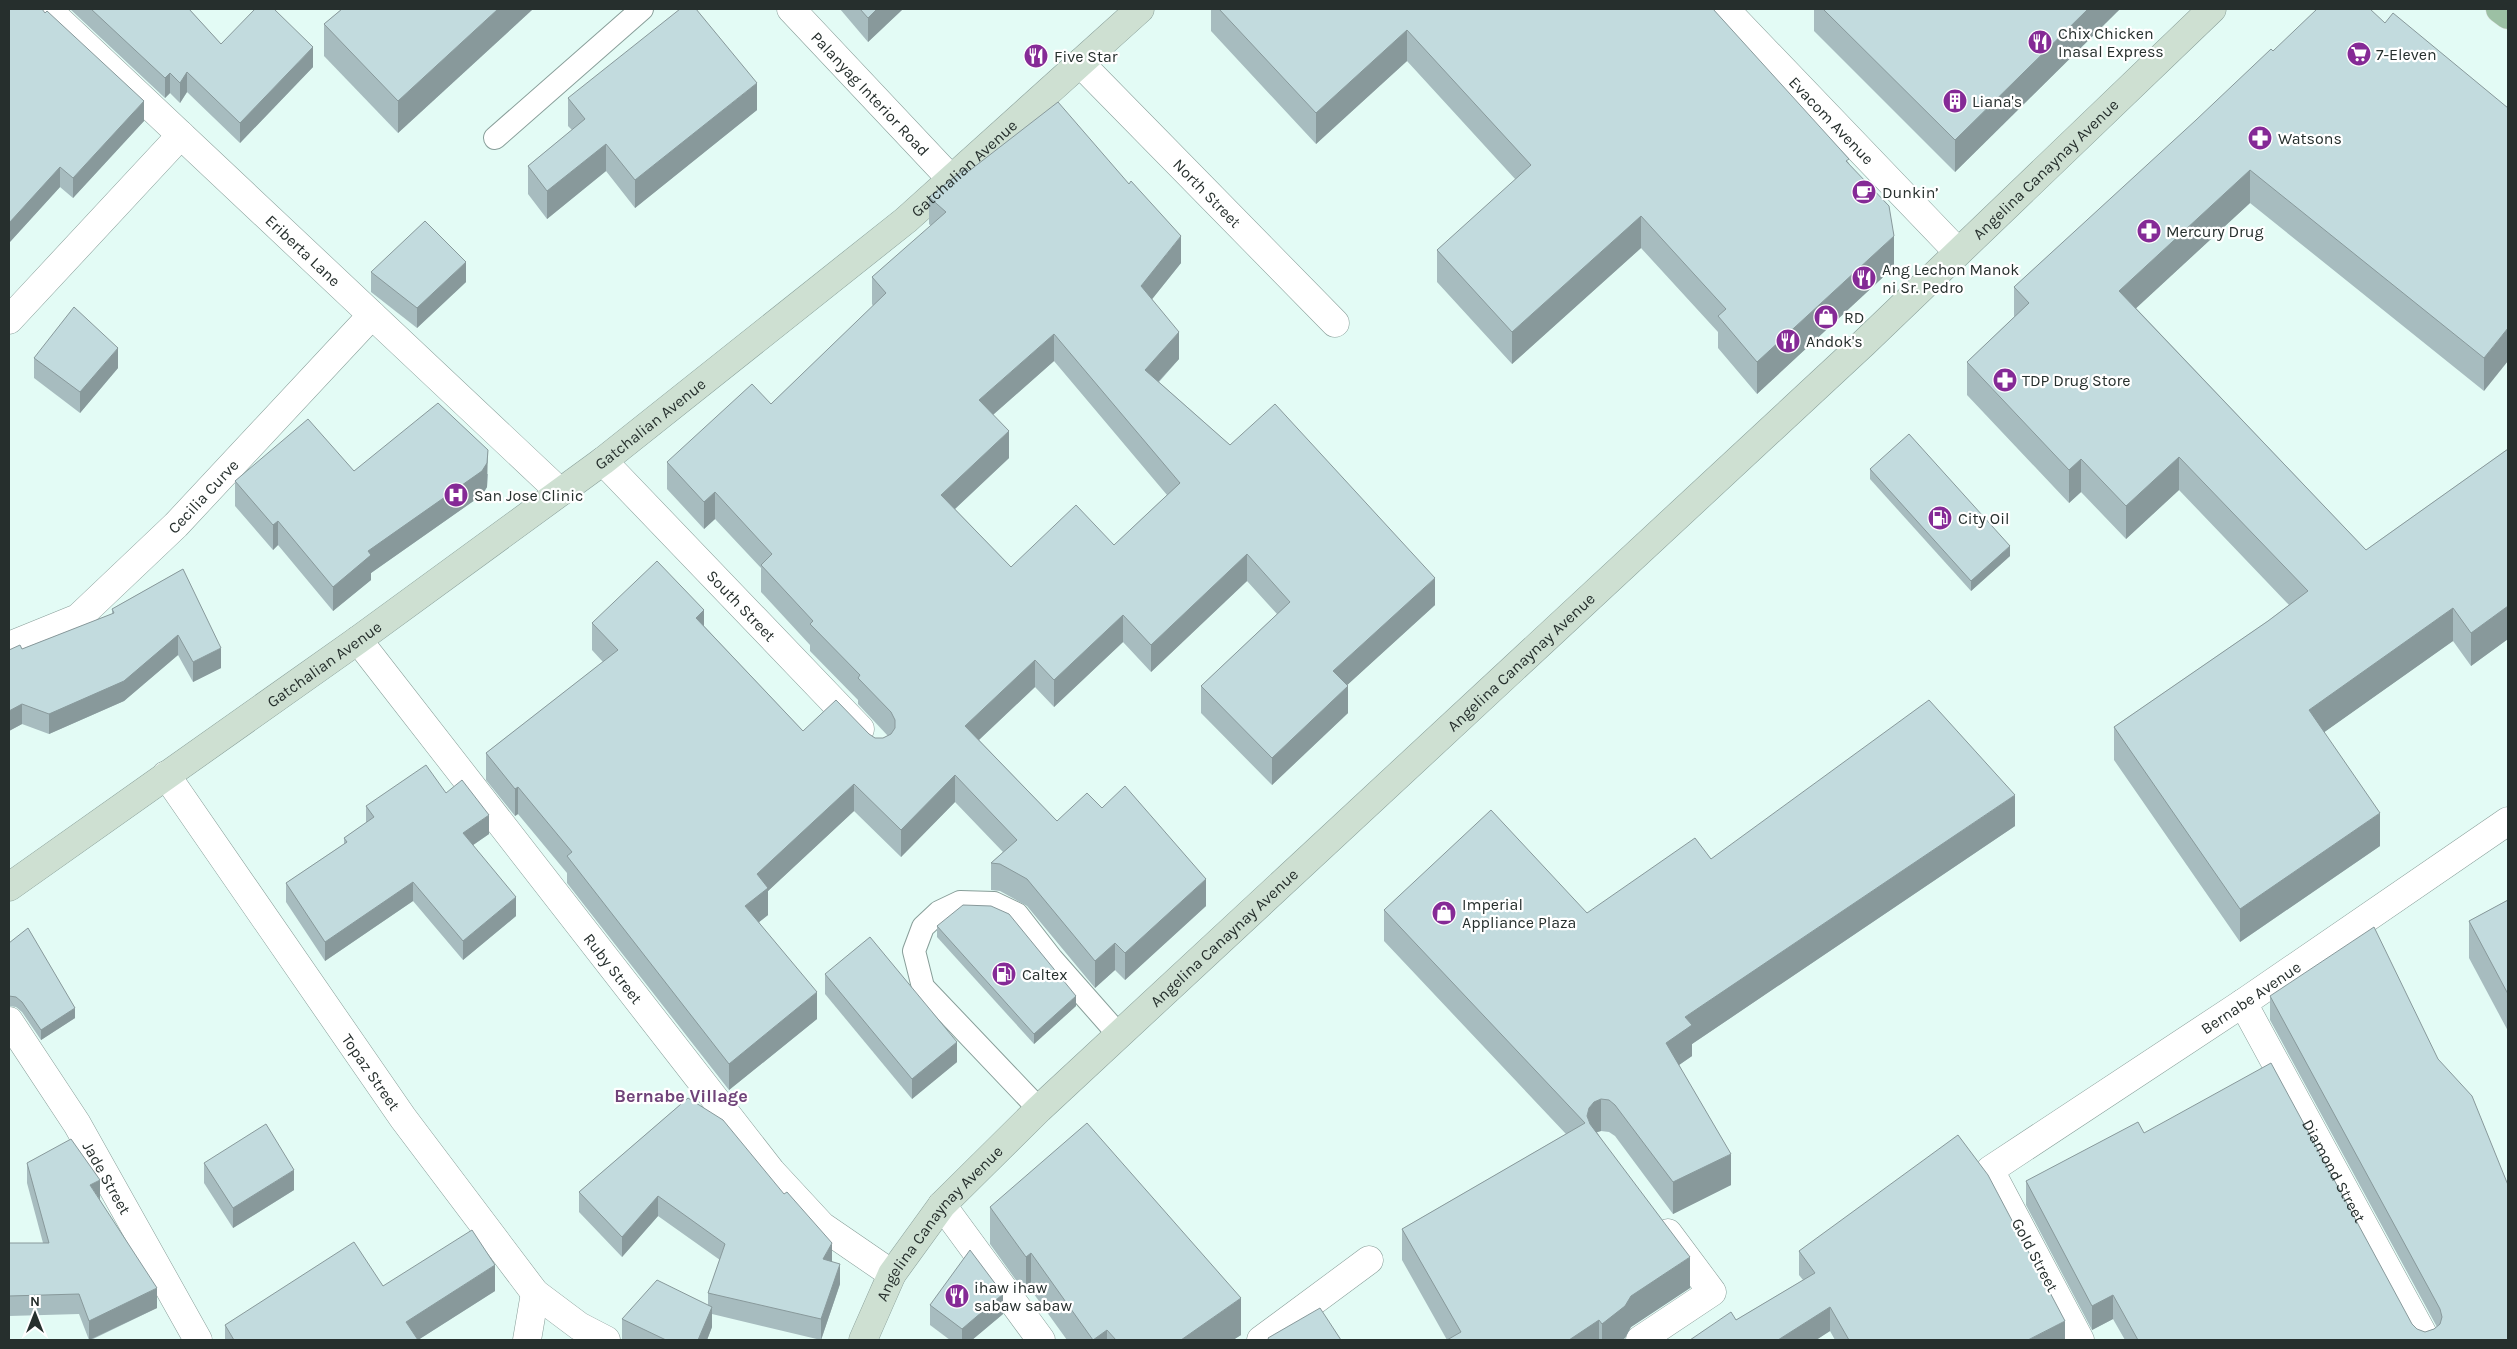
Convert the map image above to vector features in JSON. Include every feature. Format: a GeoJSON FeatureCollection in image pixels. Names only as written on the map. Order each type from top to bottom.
{"type":"FeatureCollection","features":[{"type":"Feature","properties":{"kind":"main road","name":"Gatchalian Avenue"},"geometry":{"type":"LineString","coordinates":[[9,887],[358,640],[603,461],[906,220],[1140,9]]}},
{"type":"Feature","properties":{"kind":"main road","name":"Angelina Canaynay Avenue"},"geometry":{"type":"LineString","coordinates":[[863,1340],[892,1274],[942,1204],[1039,1109],[1864,343],[2212,9]]}},
{"type":"Feature","properties":{"kind":"main road"},"geometry":{"type":"LineString","coordinates":[[2500,9],[2508,15]]}},
{"type":"Feature","properties":{"kind":"street","name":"Eriberta Lane"},"geometry":{"type":"LineString","coordinates":[[47,9],[560,492]]}},
{"type":"Feature","properties":{"kind":"street","name":"Palanyag Interior Road"},"geometry":{"type":"LineString","coordinates":[[791,9],[952,179]]}},
{"type":"Feature","properties":{"kind":"street","name":"Evacom Avenue"},"geometry":{"type":"LineString","coordinates":[[1725,9],[1958,252]]}},
{"type":"Feature","properties":{"kind":"street","name":"North Street"},"geometry":{"type":"LineString","coordinates":[[1080,63],[1335,323]]}},
{"type":"Feature","properties":{"kind":"street"},"geometry":{"type":"LineString","coordinates":[[9,320],[181,135]]}},
{"type":"Feature","properties":{"kind":"street","name":"Cecilia Curve"},"geometry":{"type":"LineString","coordinates":[[9,646],[78,618],[176,524],[372,315]]}},
{"type":"Feature","properties":{"kind":"street","name":"South Street"},"geometry":{"type":"LineString","coordinates":[[603,461],[880,750]]}},
{"type":"Feature","properties":{"kind":"street","name":"Ruby Street"},"geometry":{"type":"LineString","coordinates":[[358,640],[771,1171],[822,1226],[892,1274]]}},
{"type":"Feature","properties":{"kind":"street","name":"Topaz Street"},"geometry":{"type":"LineString","coordinates":[[166,775],[403,1118],[535,1293],[579,1326],[606,1340]]}},
{"type":"Feature","properties":{"kind":"street","name":"Bernabe Avenue"},"geometry":{"type":"LineString","coordinates":[[1990,1170],[2243,1003],[2508,821]]}},
{"type":"Feature","properties":{"kind":"street","name":"Diamond Street"},"geometry":{"type":"LineString","coordinates":[[2243,1003],[2426,1340]]}},
{"type":"Feature","properties":{"kind":"street","name":"Jade Street"},"geometry":{"type":"LineString","coordinates":[[9,1021],[77,1124],[198,1340]]}},
{"type":"Feature","properties":{"kind":"street","name":"Gold Street"},"geometry":{"type":"LineString","coordinates":[[1990,1170],[2080,1340]]}},
{"type":"Feature","properties":{"kind":"street"},"geometry":{"type":"LineString","coordinates":[[942,1204],[1041,1340]]}},
{"type":"Feature","properties":{"kind":"street"},"geometry":{"type":"LineString","coordinates":[[1640,1340],[1712,1292],[1654,1215]]}},
{"type":"Feature","properties":{"kind":"street"},"geometry":{"type":"LineString","coordinates":[[1261,1340],[1369,1260]]}},
{"type":"Feature","properties":{"kind":"street"},"geometry":{"type":"LineString","coordinates":[[527,1340],[535,1293]]}},
{"type":"Feature","properties":{"kind":"lane"},"geometry":{"type":"LineString","coordinates":[[496,138],[642,9]]}},
{"type":"Feature","properties":{"kind":"lane"},"geometry":{"type":"LineString","coordinates":[[1039,1109],[923,987],[914,951],[923,928],[938,912],[960,902],[994,903],[1017,914],[1052,959],[1119,1035]]}},
{"type":"Feature","properties":{"kind":"building"},"geometry":{"type":"Polygon","coordinates":[[[9,9],[42,9],[45,13],[47,11],[144,101],[73,178],[60,167],[9,223],[9,9]]]}},
{"type":"Feature","properties":{"kind":"building"},"geometry":{"type":"Polygon","coordinates":[[[91,9],[189,9],[221,44],[255,9],[274,9],[313,47],[240,123],[187,72],[180,83],[170,73],[165,78],[91,9]]]}},
{"type":"Feature","properties":{"kind":"building"},"geometry":{"type":"Polygon","coordinates":[[[342,9],[498,9],[398,101],[324,24],[342,9]]]}},
{"type":"Feature","properties":{"kind":"building"},"geometry":{"type":"Polygon","coordinates":[[[680,9],[696,9],[757,83],[635,180],[606,144],[547,191],[528,166],[585,119],[568,98],[680,9]]]}},
{"type":"Feature","properties":{"kind":"building"},"geometry":{"type":"Polygon","coordinates":[[[860,9],[877,9],[868,18],[860,9]]]}},
{"type":"Feature","properties":{"kind":"building"},"geometry":{"type":"Polygon","coordinates":[[[1219,9],[1713,9],[1849,159],[1846,161],[1889,206],[1894,236],[1757,362],[1718,316],[1726,309],[1641,216],[1512,332],[1437,250],[1531,165],[1407,30],[1316,113],[1219,9]]]}},
{"type":"Feature","properties":{"kind":"building","name":"Liana's"},"geometry":{"type":"Polygon","coordinates":[[[1823,9],[2088,9],[1955,140],[1823,9]]]}},
{"type":"Feature","properties":{"kind":"building"},"geometry":{"type":"Polygon","coordinates":[[[2317,9],[2370,9],[2385,23],[2393,13],[2508,108],[2508,328],[2484,358],[2250,170],[2119,291],[2366,550],[2508,449],[2508,606],[2471,633],[2453,608],[2309,710],[2380,813],[2240,909],[2114,727],[2268,621],[2308,591],[2179,457],[2126,506],[2081,459],[2069,470],[1967,362],[2029,303],[2014,287],[2271,49],[2273,51],[2317,9]]]}},
{"type":"Feature","properties":{"kind":"building"},"geometry":{"type":"Polygon","coordinates":[[[1058,102],[1129,184],[1131,181],[1181,236],[1141,286],[1179,332],[1145,370],[1230,445],[1275,404],[1435,578],[1333,671],[1348,686],[1272,758],[1201,686],[1290,602],[1247,554],[1151,645],[1123,615],[1054,680],[1035,660],[965,726],[1057,821],[1087,793],[1102,808],[1125,786],[1206,879],[1125,953],[1115,943],[1095,961],[1027,879],[1000,864],[991,863],[1017,840],[955,775],[901,830],[854,784],[757,874],[768,888],[745,906],[817,992],[729,1064],[567,856],[572,852],[518,787],[515,789],[486,753],[618,650],[592,623],[657,561],[704,610],[696,618],[803,731],[836,700],[875,738],[883,738],[891,734],[895,728],[895,720],[891,712],[858,678],[860,675],[810,624],[813,621],[761,565],[772,554],[715,492],[704,502],[667,462],[752,384],[771,404],[886,293],[872,277],[946,212],[929,197],[966,168],[969,171],[1058,102]],[[1054,334],[979,400],[1009,431],[941,495],[1011,567],[1076,505],[1114,545],[1180,483],[1054,334]]]}},
{"type":"Feature","properties":{"kind":"building"},"geometry":{"type":"Polygon","coordinates":[[[425,221],[466,262],[417,308],[371,272],[425,221]]]}},
{"type":"Feature","properties":{"kind":"building"},"geometry":{"type":"Polygon","coordinates":[[[74,307],[118,348],[80,392],[34,358],[74,307]]]}},
{"type":"Feature","properties":{"kind":"building"},"geometry":{"type":"Polygon","coordinates":[[[438,403],[488,450],[487,463],[482,471],[368,551],[371,555],[333,587],[278,521],[273,525],[235,481],[308,419],[354,471],[438,403]]]}},
{"type":"Feature","properties":{"kind":"building","name":"City Oil"},"geometry":{"type":"Polygon","coordinates":[[[1909,434],[2010,546],[1971,581],[1870,469],[1909,434]]]}},
{"type":"Feature","properties":{"kind":"building"},"geometry":{"type":"Polygon","coordinates":[[[183,569],[221,648],[193,662],[178,635],[124,681],[49,714],[22,704],[9,711],[9,650],[20,645],[22,649],[114,613],[112,609],[183,569]]]}},
{"type":"Feature","properties":{"kind":"building"},"geometry":{"type":"Polygon","coordinates":[[[1929,700],[2015,795],[1685,1017],[1692,1025],[1666,1043],[1731,1154],[1673,1182],[1615,1105],[1609,1100],[1601,1099],[1594,1102],[1589,1108],[1587,1116],[1590,1124],[1690,1257],[1631,1296],[1625,1306],[1602,1324],[1599,1320],[1569,1340],[1447,1340],[1461,1332],[1402,1229],[1585,1123],[1384,910],[1491,810],[1587,913],[1695,838],[1711,859],[1929,700]]]}},
{"type":"Feature","properties":{"kind":"building"},"geometry":{"type":"Polygon","coordinates":[[[426,765],[446,793],[462,780],[489,815],[463,833],[516,897],[463,941],[413,882],[325,942],[286,883],[347,842],[344,838],[374,817],[366,806],[426,765]]]}},
{"type":"Feature","properties":{"kind":"building"},"geometry":{"type":"Polygon","coordinates":[[[2508,900],[2508,994],[2469,921],[2508,900]]]}},
{"type":"Feature","properties":{"kind":"building","name":"Caltex"},"geometry":{"type":"Polygon","coordinates":[[[963,905],[991,906],[1009,914],[1076,996],[1034,1034],[937,926],[963,905]]]}},
{"type":"Feature","properties":{"kind":"building"},"geometry":{"type":"Polygon","coordinates":[[[2374,927],[2438,1059],[2472,1096],[2508,1185],[2508,1340],[2138,1340],[2113,1295],[2092,1306],[2026,1181],[2138,1122],[2144,1133],[2271,1063],[2412,1324],[2417,1329],[2425,1332],[2434,1329],[2440,1324],[2442,1317],[2440,1309],[2270,996],[2374,927]]]}},
{"type":"Feature","properties":{"kind":"building"},"geometry":{"type":"Polygon","coordinates":[[[28,928],[75,1008],[41,1030],[22,1002],[16,997],[9,996],[9,943],[28,928]]]}},
{"type":"Feature","properties":{"kind":"building"},"geometry":{"type":"Polygon","coordinates":[[[870,937],[957,1042],[912,1079],[825,974],[870,937]]]}},
{"type":"Feature","properties":{"kind":"building"},"geometry":{"type":"Polygon","coordinates":[[[688,1098],[723,1120],[784,1194],[787,1192],[832,1243],[823,1259],[840,1264],[821,1319],[708,1293],[725,1244],[658,1196],[622,1237],[579,1192],[688,1098]]]}},
{"type":"Feature","properties":{"kind":"building"},"geometry":{"type":"Polygon","coordinates":[[[1087,1123],[1241,1298],[1181,1340],[1116,1340],[1107,1330],[1093,1340],[1031,1253],[1026,1257],[990,1207],[1087,1123]]]}},
{"type":"Feature","properties":{"kind":"building"},"geometry":{"type":"Polygon","coordinates":[[[266,1124],[294,1170],[233,1208],[204,1163],[266,1124]]]}},
{"type":"Feature","properties":{"kind":"building"},"geometry":{"type":"Polygon","coordinates":[[[1958,1135],[1988,1175],[2065,1321],[2028,1340],[1849,1340],[1830,1307],[1778,1340],[1690,1340],[1731,1312],[1736,1320],[1815,1273],[1799,1251],[1958,1135]]]}},
{"type":"Feature","properties":{"kind":"building"},"geometry":{"type":"Polygon","coordinates":[[[71,1139],[100,1180],[90,1185],[157,1288],[89,1321],[79,1294],[9,1296],[9,1243],[49,1243],[27,1163],[71,1139]]]}},
{"type":"Feature","properties":{"kind":"building"},"geometry":{"type":"Polygon","coordinates":[[[472,1230],[495,1265],[406,1322],[418,1340],[234,1340],[225,1325],[354,1242],[383,1286],[472,1230]]]}},
{"type":"Feature","properties":{"kind":"building"},"geometry":{"type":"Polygon","coordinates":[[[970,1250],[1003,1294],[962,1329],[930,1305],[970,1250]]]}},
{"type":"Feature","properties":{"kind":"building"},"geometry":{"type":"Polygon","coordinates":[[[657,1280],[712,1307],[698,1340],[666,1340],[622,1319],[657,1280]]]}},
{"type":"Feature","properties":{"kind":"building"},"geometry":{"type":"Polygon","coordinates":[[[1320,1308],[1341,1340],[1269,1340],[1268,1338],[1320,1308]]]}},
{"type":"Feature","properties":{"kind":"place","name":"Chix Chicken Inasal Express"},"geometry":{"type":"Point","coordinates":[2040,42]}},
{"type":"Feature","properties":{"kind":"place","name":"7-Eleven"},"geometry":{"type":"Point","coordinates":[2359,54]}},
{"type":"Feature","properties":{"kind":"place","name":"Five Star"},"geometry":{"type":"Point","coordinates":[1036,56]}},
{"type":"Feature","properties":{"kind":"place","name":"Liana's"},"geometry":{"type":"Point","coordinates":[1955,101]}},
{"type":"Feature","properties":{"kind":"place","name":"Watsons"},"geometry":{"type":"Point","coordinates":[2260,138]}},
{"type":"Feature","properties":{"kind":"place","name":"Dunkin’"},"geometry":{"type":"Point","coordinates":[1864,192]}},
{"type":"Feature","properties":{"kind":"place","name":"Mercury Drug"},"geometry":{"type":"Point","coordinates":[2149,231]}},
{"type":"Feature","properties":{"kind":"place","name":"Ang Lechon Manok ni Sr. Pedro"},"geometry":{"type":"Point","coordinates":[1864,278]}},
{"type":"Feature","properties":{"kind":"place","name":"RD"},"geometry":{"type":"Point","coordinates":[1826,317]}},
{"type":"Feature","properties":{"kind":"place","name":"Andok's"},"geometry":{"type":"Point","coordinates":[1788,341]}},
{"type":"Feature","properties":{"kind":"place","name":"TDP Drug Store"},"geometry":{"type":"Point","coordinates":[2005,380]}},
{"type":"Feature","properties":{"kind":"place","name":"San Jose Clinic"},"geometry":{"type":"Point","coordinates":[456,495]}},
{"type":"Feature","properties":{"kind":"place","name":"City Oil"},"geometry":{"type":"Point","coordinates":[1940,518]}},
{"type":"Feature","properties":{"kind":"place","name":"Imperial Appliance Plaza"},"geometry":{"type":"Point","coordinates":[1444,913]}},
{"type":"Feature","properties":{"kind":"place","name":"Caltex"},"geometry":{"type":"Point","coordinates":[1004,974]}},
{"type":"Feature","properties":{"kind":"place","name":"ihaw ihaw sabaw sabaw"},"geometry":{"type":"Point","coordinates":[957,1296]}},
{"type":"Feature","properties":{"kind":"district","name":"Bernabe Village"},"geometry":{"type":"Point","coordinates":[681,1096]}}]}
